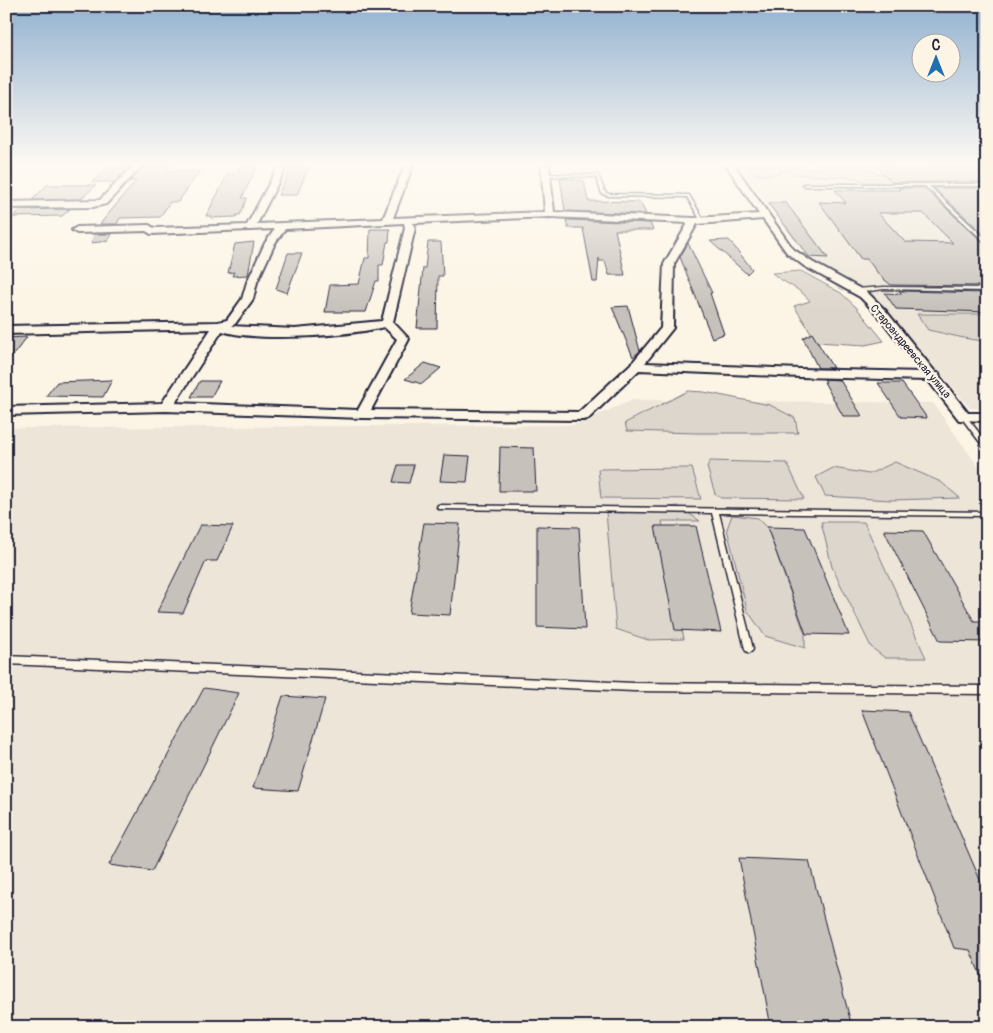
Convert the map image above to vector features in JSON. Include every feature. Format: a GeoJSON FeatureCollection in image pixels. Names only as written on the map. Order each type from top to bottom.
{"type":"FeatureCollection","features":[{"type":"Feature","properties":{"kind":"street"},"geometry":{"type":"LineString","coordinates":[[251,226],[258,213]]}},
{"type":"Feature","properties":{"kind":"street"},"geometry":{"type":"LineString","coordinates":[[387,221],[390,213]]}},
{"type":"Feature","properties":{"kind":"street","name":"Староандреевская улица"},"geometry":{"type":"LineString","coordinates":[[764,213],[790,251],[808,264],[864,295],[882,313],[934,376],[964,417]]}},
{"type":"Feature","properties":{"kind":"street"},"geometry":{"type":"LineString","coordinates":[[77,230],[149,228],[151,231],[550,214],[698,220],[766,216]]}},
{"type":"Feature","properties":{"kind":"street"},"geometry":{"type":"LineString","coordinates":[[387,324],[410,228],[408,220]]}},
{"type":"Feature","properties":{"kind":"street"},"geometry":{"type":"LineString","coordinates":[[6,412],[166,407],[362,414],[583,416],[636,366],[667,328],[668,264],[698,220]]}},
{"type":"Feature","properties":{"kind":"street"},"geometry":{"type":"LineString","coordinates":[[166,407],[218,326],[231,322],[247,299],[252,282],[270,243],[282,226]]}},
{"type":"Feature","properties":{"kind":"street"},"geometry":{"type":"LineString","coordinates":[[6,330],[150,325],[218,326],[234,331],[295,332],[387,324]]}},
{"type":"Feature","properties":{"kind":"street"},"geometry":{"type":"LineString","coordinates":[[362,414],[403,339],[387,324]]}},
{"type":"Feature","properties":{"kind":"street"},"geometry":{"type":"LineString","coordinates":[[636,366],[800,373],[867,372],[934,376]]}},
{"type":"Feature","properties":{"kind":"street"},"geometry":{"type":"LineString","coordinates":[[964,417],[987,417]]}},
{"type":"Feature","properties":{"kind":"lane"},"geometry":{"type":"LineString","coordinates":[[695,213],[698,220]]}},
{"type":"Feature","properties":{"kind":"lane"},"geometry":{"type":"LineString","coordinates":[[956,213],[987,243]]}},
{"type":"Feature","properties":{"kind":"lane"},"geometry":{"type":"LineString","coordinates":[[856,291],[884,288],[987,290]]}},
{"type":"Feature","properties":{"kind":"lane"},"geometry":{"type":"LineString","coordinates":[[964,417],[987,448]]}},
{"type":"Feature","properties":{"kind":"lane"},"geometry":{"type":"LineString","coordinates":[[441,507],[987,514]]}},
{"type":"Feature","properties":{"kind":"lane"},"geometry":{"type":"LineString","coordinates":[[714,511],[749,649]]}},
{"type":"Feature","properties":{"kind":"lane"},"geometry":{"type":"LineString","coordinates":[[6,660],[634,687],[987,690]]}},
{"type":"Feature","properties":{"kind":"shaded area"},"geometry":{"type":"Polygon","coordinates":[[[774,213],[987,213],[987,409],[970,408],[871,292],[808,259],[774,213]]]}},
{"type":"Feature","properties":{"kind":"shaded area"},"geometry":{"type":"Polygon","coordinates":[[[801,271],[841,293],[856,307],[884,341],[865,345],[817,342],[794,306],[810,301],[802,293],[772,273],[801,271]]]}},
{"type":"Feature","properties":{"kind":"shaded area"},"geometry":{"type":"Polygon","coordinates":[[[917,314],[987,314],[987,341],[928,330],[917,314]]]}},
{"type":"Feature","properties":{"kind":"shaded area"},"geometry":{"type":"Polygon","coordinates":[[[688,391],[704,392],[770,405],[795,418],[798,433],[627,431],[625,423],[688,391]]]}},
{"type":"Feature","properties":{"kind":"shaded area"},"geometry":{"type":"Polygon","coordinates":[[[633,400],[933,403],[987,479],[987,1027],[6,1027],[6,428],[574,425],[633,400]]]}},
{"type":"Feature","properties":{"kind":"shaded area"},"geometry":{"type":"Polygon","coordinates":[[[710,461],[787,463],[804,499],[721,498],[715,494],[707,467],[710,461]]]}},
{"type":"Feature","properties":{"kind":"shaded area"},"geometry":{"type":"Polygon","coordinates":[[[895,462],[941,482],[960,498],[891,500],[825,496],[816,477],[833,468],[869,474],[895,462]]]}},
{"type":"Feature","properties":{"kind":"shaded area"},"geometry":{"type":"Polygon","coordinates":[[[692,468],[701,499],[601,498],[598,469],[692,468]]]}},
{"type":"Feature","properties":{"kind":"shaded area"},"geometry":{"type":"Polygon","coordinates":[[[678,506],[700,521],[662,521],[684,639],[648,640],[616,629],[606,512],[623,513],[678,506]]]}},
{"type":"Feature","properties":{"kind":"shaded area"},"geometry":{"type":"Polygon","coordinates":[[[732,515],[758,518],[767,527],[805,634],[805,648],[765,636],[747,610],[727,529],[732,515]]]}},
{"type":"Feature","properties":{"kind":"shaded area"},"geometry":{"type":"Polygon","coordinates":[[[821,522],[864,522],[926,658],[885,658],[871,647],[832,567],[821,522]]]}},
{"type":"Feature","properties":{"kind":"building"},"geometry":{"type":"Polygon","coordinates":[[[17,213],[65,213],[62,216],[13,217],[17,213]]]}},
{"type":"Feature","properties":{"kind":"building"},"geometry":{"type":"Polygon","coordinates":[[[109,213],[163,213],[160,217],[120,218],[117,224],[100,224],[109,213]]]}},
{"type":"Feature","properties":{"kind":"building"},"geometry":{"type":"Polygon","coordinates":[[[207,213],[241,213],[236,217],[211,218],[212,216],[206,216],[207,213]]]}},
{"type":"Feature","properties":{"kind":"building"},"geometry":{"type":"Polygon","coordinates":[[[776,213],[794,213],[828,258],[809,257],[776,213]]]}},
{"type":"Feature","properties":{"kind":"building"},"geometry":{"type":"Polygon","coordinates":[[[827,213],[878,213],[905,242],[953,243],[923,213],[951,213],[987,246],[987,286],[891,285],[880,276],[867,259],[861,259],[827,213]]]}},
{"type":"Feature","properties":{"kind":"building"},"geometry":{"type":"Polygon","coordinates":[[[961,213],[987,213],[987,237],[961,213]]]}},
{"type":"Feature","properties":{"kind":"building"},"geometry":{"type":"Polygon","coordinates":[[[566,220],[650,223],[653,230],[615,230],[625,275],[609,275],[605,261],[599,261],[599,258],[597,282],[593,282],[583,228],[568,228],[566,220]]]}},
{"type":"Feature","properties":{"kind":"building"},"geometry":{"type":"Polygon","coordinates":[[[370,229],[390,229],[383,265],[379,265],[379,281],[376,281],[366,312],[325,312],[330,285],[359,284],[365,258],[369,258],[370,229]]]}},
{"type":"Feature","properties":{"kind":"building"},"geometry":{"type":"Polygon","coordinates":[[[95,234],[112,234],[108,241],[91,243],[95,234]]]}},
{"type":"Feature","properties":{"kind":"building"},"geometry":{"type":"Polygon","coordinates":[[[729,240],[752,269],[747,274],[710,241],[729,240]]]}},
{"type":"Feature","properties":{"kind":"building"},"geometry":{"type":"Polygon","coordinates":[[[254,242],[248,275],[232,276],[234,272],[228,273],[235,244],[254,242]]]}},
{"type":"Feature","properties":{"kind":"building"},"geometry":{"type":"Polygon","coordinates":[[[428,242],[441,242],[443,276],[438,276],[437,328],[417,328],[423,268],[425,268],[428,242]]]}},
{"type":"Feature","properties":{"kind":"building"},"geometry":{"type":"Polygon","coordinates":[[[688,243],[712,293],[710,293],[724,334],[712,338],[680,257],[688,243]]]}},
{"type":"Feature","properties":{"kind":"building"},"geometry":{"type":"Polygon","coordinates":[[[288,253],[302,253],[287,293],[276,289],[288,253]]]}},
{"type":"Feature","properties":{"kind":"building"},"geometry":{"type":"Polygon","coordinates":[[[899,291],[987,293],[987,312],[896,309],[885,293],[902,294],[899,291]]]}},
{"type":"Feature","properties":{"kind":"building"},"geometry":{"type":"Polygon","coordinates":[[[628,306],[640,351],[633,357],[612,307],[628,306]]]}},
{"type":"Feature","properties":{"kind":"building"},"geometry":{"type":"Polygon","coordinates":[[[812,333],[833,368],[818,368],[803,338],[812,333]]]}},
{"type":"Feature","properties":{"kind":"building"},"geometry":{"type":"Polygon","coordinates":[[[27,337],[6,364],[6,338],[27,337]]]}},
{"type":"Feature","properties":{"kind":"building"},"geometry":{"type":"Polygon","coordinates":[[[425,363],[441,368],[422,384],[405,379],[425,363]]]}},
{"type":"Feature","properties":{"kind":"building"},"geometry":{"type":"Polygon","coordinates":[[[824,379],[840,380],[862,416],[843,416],[824,379]]]}},
{"type":"Feature","properties":{"kind":"building"},"geometry":{"type":"Polygon","coordinates":[[[112,380],[103,397],[46,396],[57,382],[112,380]]]}},
{"type":"Feature","properties":{"kind":"building"},"geometry":{"type":"Polygon","coordinates":[[[200,381],[220,381],[211,397],[191,397],[200,381]]]}},
{"type":"Feature","properties":{"kind":"building"},"geometry":{"type":"Polygon","coordinates":[[[878,383],[902,383],[927,418],[901,417],[878,383]]]}},
{"type":"Feature","properties":{"kind":"building"},"geometry":{"type":"Polygon","coordinates":[[[500,447],[534,448],[536,491],[499,491],[500,447]]]}},
{"type":"Feature","properties":{"kind":"building"},"geometry":{"type":"Polygon","coordinates":[[[444,455],[470,456],[467,482],[440,481],[444,455]]]}},
{"type":"Feature","properties":{"kind":"building"},"geometry":{"type":"Polygon","coordinates":[[[398,465],[414,465],[409,483],[393,482],[398,465]]]}},
{"type":"Feature","properties":{"kind":"building"},"geometry":{"type":"Polygon","coordinates":[[[424,523],[460,524],[450,615],[409,613],[424,523]]]}},
{"type":"Feature","properties":{"kind":"building"},"geometry":{"type":"Polygon","coordinates":[[[200,525],[233,526],[217,561],[206,561],[183,613],[157,612],[200,525]]]}},
{"type":"Feature","properties":{"kind":"building"},"geometry":{"type":"Polygon","coordinates":[[[537,526],[579,527],[585,629],[537,627],[537,526]]]}},
{"type":"Feature","properties":{"kind":"building"},"geometry":{"type":"Polygon","coordinates":[[[655,526],[696,526],[721,632],[675,630],[655,526]]]}},
{"type":"Feature","properties":{"kind":"building"},"geometry":{"type":"Polygon","coordinates":[[[767,527],[805,528],[849,635],[806,634],[767,527]]]}},
{"type":"Feature","properties":{"kind":"building"},"geometry":{"type":"Polygon","coordinates":[[[884,530],[923,531],[974,621],[987,621],[987,642],[940,641],[884,530]]]}},
{"type":"Feature","properties":{"kind":"building"},"geometry":{"type":"Polygon","coordinates":[[[204,688],[239,693],[152,871],[109,865],[204,688]]]}},
{"type":"Feature","properties":{"kind":"building"},"geometry":{"type":"Polygon","coordinates":[[[283,696],[325,699],[298,791],[253,788],[283,696]]]}},
{"type":"Feature","properties":{"kind":"building"},"geometry":{"type":"Polygon","coordinates":[[[862,710],[908,712],[987,896],[987,991],[970,950],[954,948],[862,710]]]}},
{"type":"Feature","properties":{"kind":"building"},"geometry":{"type":"Polygon","coordinates":[[[739,858],[809,861],[852,1027],[771,1027],[739,858]]]}}]}
